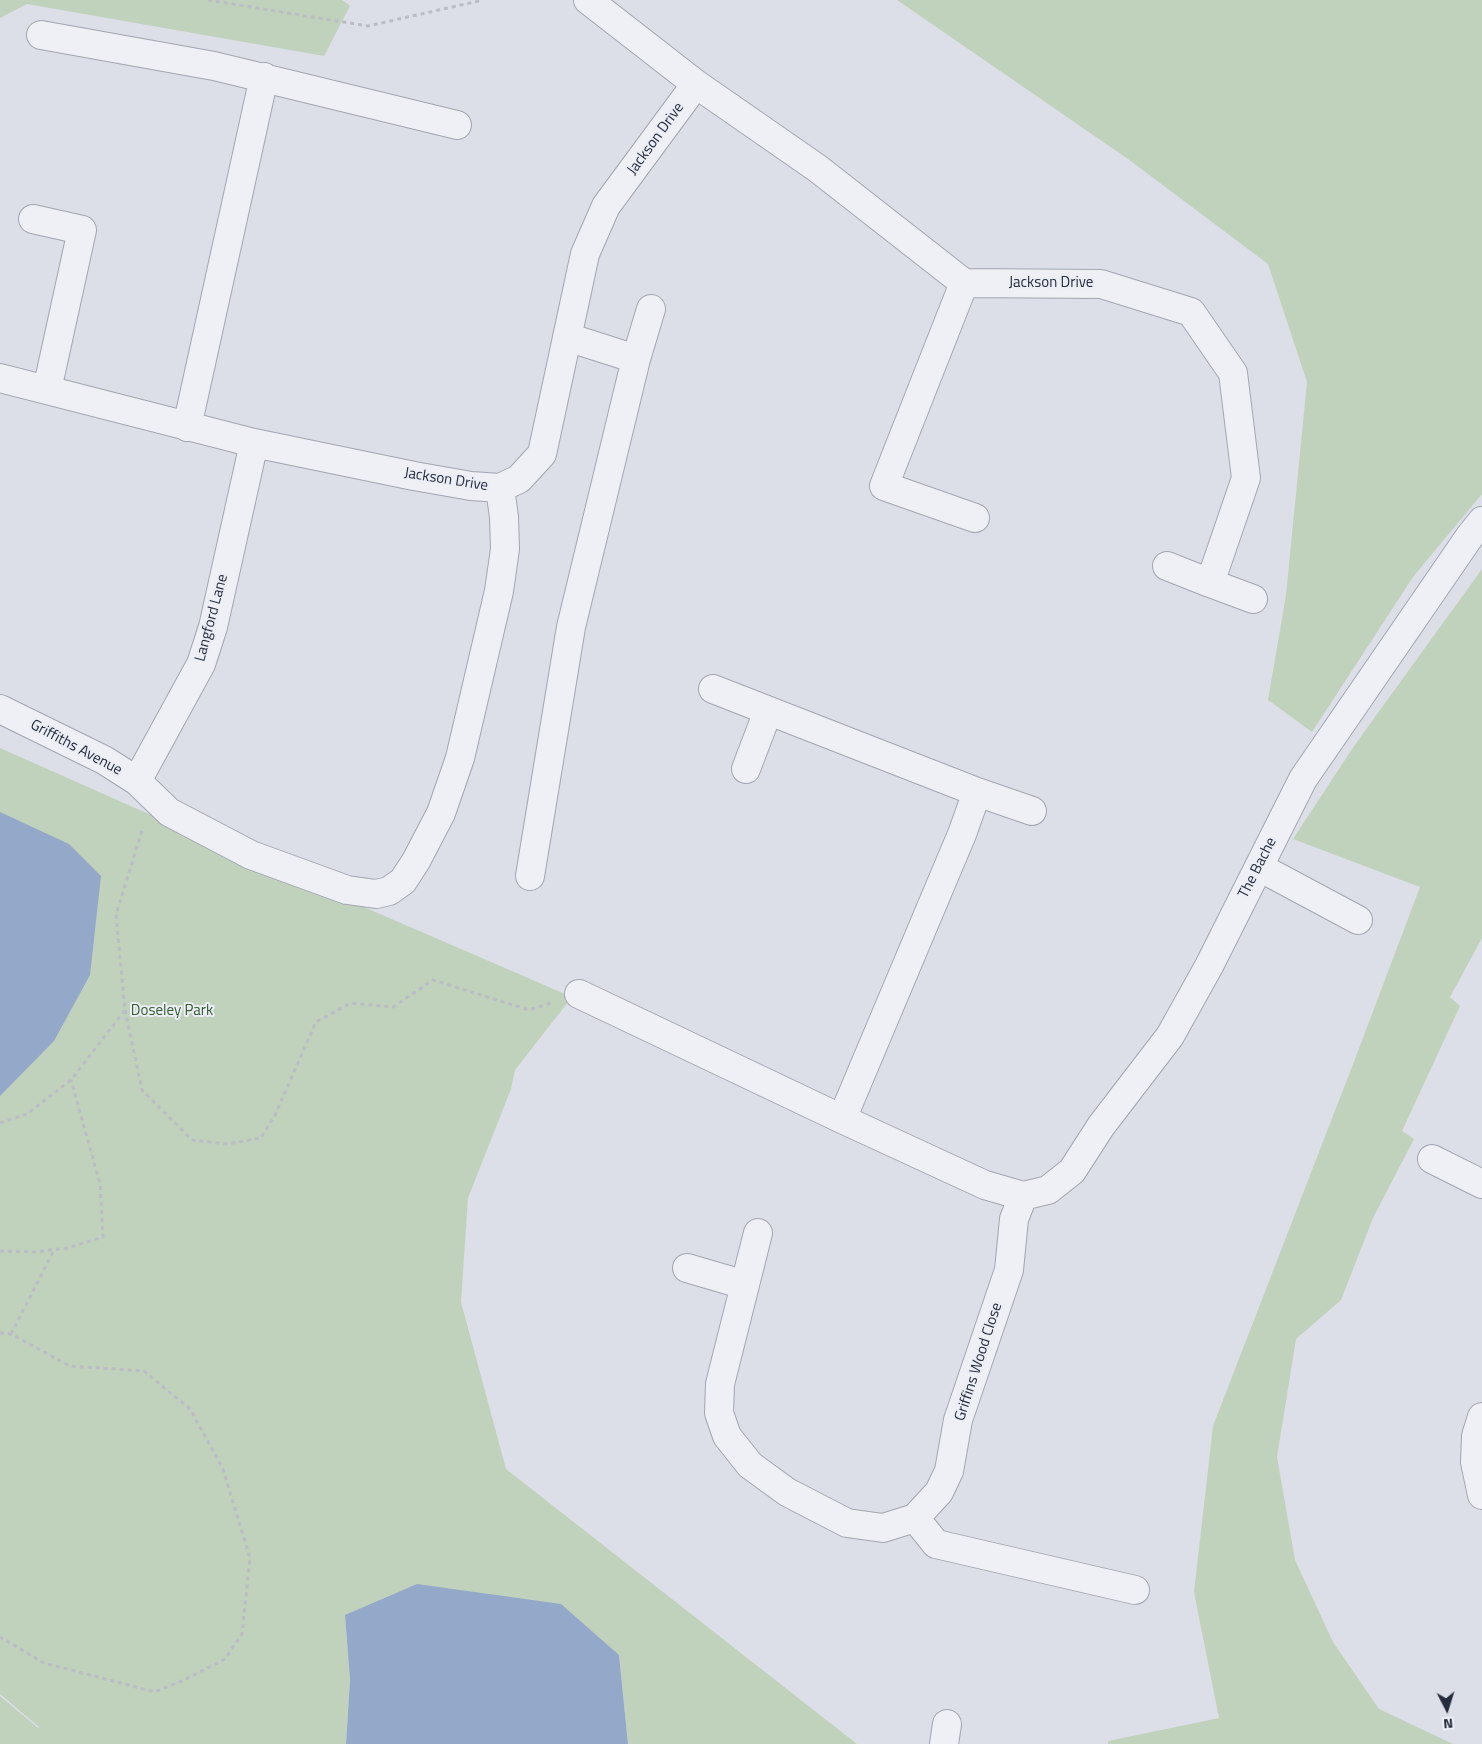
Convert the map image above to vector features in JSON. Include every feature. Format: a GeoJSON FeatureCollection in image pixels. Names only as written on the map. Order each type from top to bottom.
{"type":"FeatureCollection","features":[{"type":"Feature","properties":{"kind":"street"},"geometry":{"type":"LineString","coordinates":[[588,0],[696,84],[817,168],[964,283],[884,486],[975,518]]}},
{"type":"Feature","properties":{"kind":"street"},"geometry":{"type":"LineString","coordinates":[[41,35],[214,66],[457,125]]}},
{"type":"Feature","properties":{"kind":"street"},"geometry":{"type":"LineString","coordinates":[[187,427],[264,77]]}},
{"type":"Feature","properties":{"kind":"street","name":"Jackson Drive"},"geometry":{"type":"LineString","coordinates":[[0,378],[254,443],[433,480],[500,488],[518,479],[542,454],[585,254],[606,206],[696,84]]}},
{"type":"Feature","properties":{"kind":"street"},"geometry":{"type":"LineString","coordinates":[[33,219],[82,230],[47,390]]}},
{"type":"Feature","properties":{"kind":"street","name":"Jackson Drive"},"geometry":{"type":"LineString","coordinates":[[964,283],[1101,284],[1191,312],[1233,373],[1246,478],[1210,583]]}},
{"type":"Feature","properties":{"kind":"street"},"geometry":{"type":"LineString","coordinates":[[530,876],[570,628],[636,359],[651,309]]}},
{"type":"Feature","properties":{"kind":"street"},"geometry":{"type":"LineString","coordinates":[[567,337],[636,359]]}},
{"type":"Feature","properties":{"kind":"street","name":"Langford Lane"},"geometry":{"type":"LineString","coordinates":[[137,781],[201,664],[213,628],[254,443]]}},
{"type":"Feature","properties":{"kind":"street","name":"Griffiths Avenue"},"geometry":{"type":"LineString","coordinates":[[0,709],[104,760],[137,781],[169,812],[251,855],[347,890],[376,894],[389,891],[403,881],[416,861],[440,813],[460,758],[498,591],[505,549],[504,517],[500,488]]}},
{"type":"Feature","properties":{"kind":"street","name":"The Bache"},"geometry":{"type":"LineString","coordinates":[[1023,1196],[1048,1190],[1072,1170],[1101,1126],[1170,1036],[1209,966],[1303,779],[1482,521]]}},
{"type":"Feature","properties":{"kind":"street"},"geometry":{"type":"LineString","coordinates":[[1167,566],[1253,599]]}},
{"type":"Feature","properties":{"kind":"street"},"geometry":{"type":"LineString","coordinates":[[713,689],[977,792],[1032,811]]}},
{"type":"Feature","properties":{"kind":"street"},"geometry":{"type":"LineString","coordinates":[[746,769],[768,711]]}},
{"type":"Feature","properties":{"kind":"street"},"geometry":{"type":"LineString","coordinates":[[842,1119],[962,834],[977,792]]}},
{"type":"Feature","properties":{"kind":"street"},"geometry":{"type":"LineString","coordinates":[[1259,867],[1358,920]]}},
{"type":"Feature","properties":{"kind":"street"},"geometry":{"type":"LineString","coordinates":[[580,994],[985,1185],[1023,1196]]}},
{"type":"Feature","properties":{"kind":"street"},"geometry":{"type":"LineString","coordinates":[[1432,1159],[1482,1184]]}},
{"type":"Feature","properties":{"kind":"street","name":"Griffins Wood Close"},"geometry":{"type":"LineString","coordinates":[[915,1518],[939,1492],[949,1471],[958,1420],[1009,1270],[1014,1219],[1023,1196]]}},
{"type":"Feature","properties":{"kind":"street"},"geometry":{"type":"LineString","coordinates":[[758,1234],[720,1384],[719,1413],[727,1436],[750,1465],[787,1492],[847,1522],[882,1528],[915,1518],[936,1544],[1135,1590]]}},
{"type":"Feature","properties":{"kind":"street"},"geometry":{"type":"LineString","coordinates":[[687,1268],[746,1285]]}},
{"type":"Feature","properties":{"kind":"street"},"geometry":{"type":"LineString","coordinates":[[1482,1417],[1476,1436],[1475,1462],[1482,1495]]}},
{"type":"Feature","properties":{"kind":"path"},"geometry":{"type":"LineString","coordinates":[[208,0],[368,26],[483,0]]}},
{"type":"Feature","properties":{"kind":"path"},"geometry":{"type":"LineString","coordinates":[[160,804],[142,829],[116,915],[125,1010],[142,1090],[192,1140],[227,1144],[261,1138],[275,1115],[316,1022],[350,1003],[393,1007],[433,980],[528,1010],[580,994]]}},
{"type":"Feature","properties":{"kind":"path"},"geometry":{"type":"LineString","coordinates":[[0,1123],[27,1114],[72,1080],[125,1010]]}},
{"type":"Feature","properties":{"kind":"path"},"geometry":{"type":"LineString","coordinates":[[0,1251],[34,1252],[67,1248],[103,1237],[100,1184],[72,1080]]}},
{"type":"Feature","properties":{"kind":"path"},"geometry":{"type":"LineString","coordinates":[[11,1334],[54,1249]]}},
{"type":"Feature","properties":{"kind":"path"},"geometry":{"type":"LineString","coordinates":[[0,1333],[11,1334],[70,1366],[144,1371],[190,1410],[223,1469],[250,1558],[242,1634],[225,1659],[186,1680],[154,1692],[44,1663],[0,1637]]}},
{"type":"Feature","properties":{"kind":"green space"},"geometry":{"type":"Polygon","coordinates":[[[0,0],[342,0],[350,6],[324,56],[27,4],[0,18],[0,0]]]}},
{"type":"Feature","properties":{"kind":"green space"},"geometry":{"type":"Polygon","coordinates":[[[897,0],[1482,0],[1482,494],[1413,577],[1312,732],[1268,700],[1286,595],[1307,382],[1268,264],[1128,159],[897,0]]]}},
{"type":"Feature","properties":{"kind":"green space"},"geometry":{"type":"Polygon","coordinates":[[[1482,569],[1482,938],[1450,997],[1460,1006],[1402,1131],[1414,1139],[1373,1218],[1341,1300],[1296,1339],[1277,1457],[1295,1560],[1333,1642],[1379,1709],[1453,1744],[1108,1744],[1108,1741],[1219,1718],[1194,1592],[1213,1426],[1420,887],[1293,839],[1354,746],[1482,569]]]}},
{"type":"Feature","properties":{"kind":"green space","name":"Doseley Park"},"geometry":{"type":"Polygon","coordinates":[[[0,748],[572,997],[515,1070],[511,1089],[468,1198],[461,1302],[506,1469],[857,1744],[628,1744],[619,1655],[345,1615],[350,1680],[346,1744],[0,1744],[0,1696],[40,1728],[0,1694],[0,748]]]}},
{"type":"Feature","properties":{"kind":"water"},"geometry":{"type":"Polygon","coordinates":[[[0,812],[69,844],[101,876],[90,975],[54,1041],[0,1096],[0,812]]]}},
{"type":"Feature","properties":{"kind":"water"},"geometry":{"type":"Polygon","coordinates":[[[417,1584],[561,1604],[619,1655],[628,1744],[346,1744],[350,1680],[345,1615],[417,1584]]]}}]}
